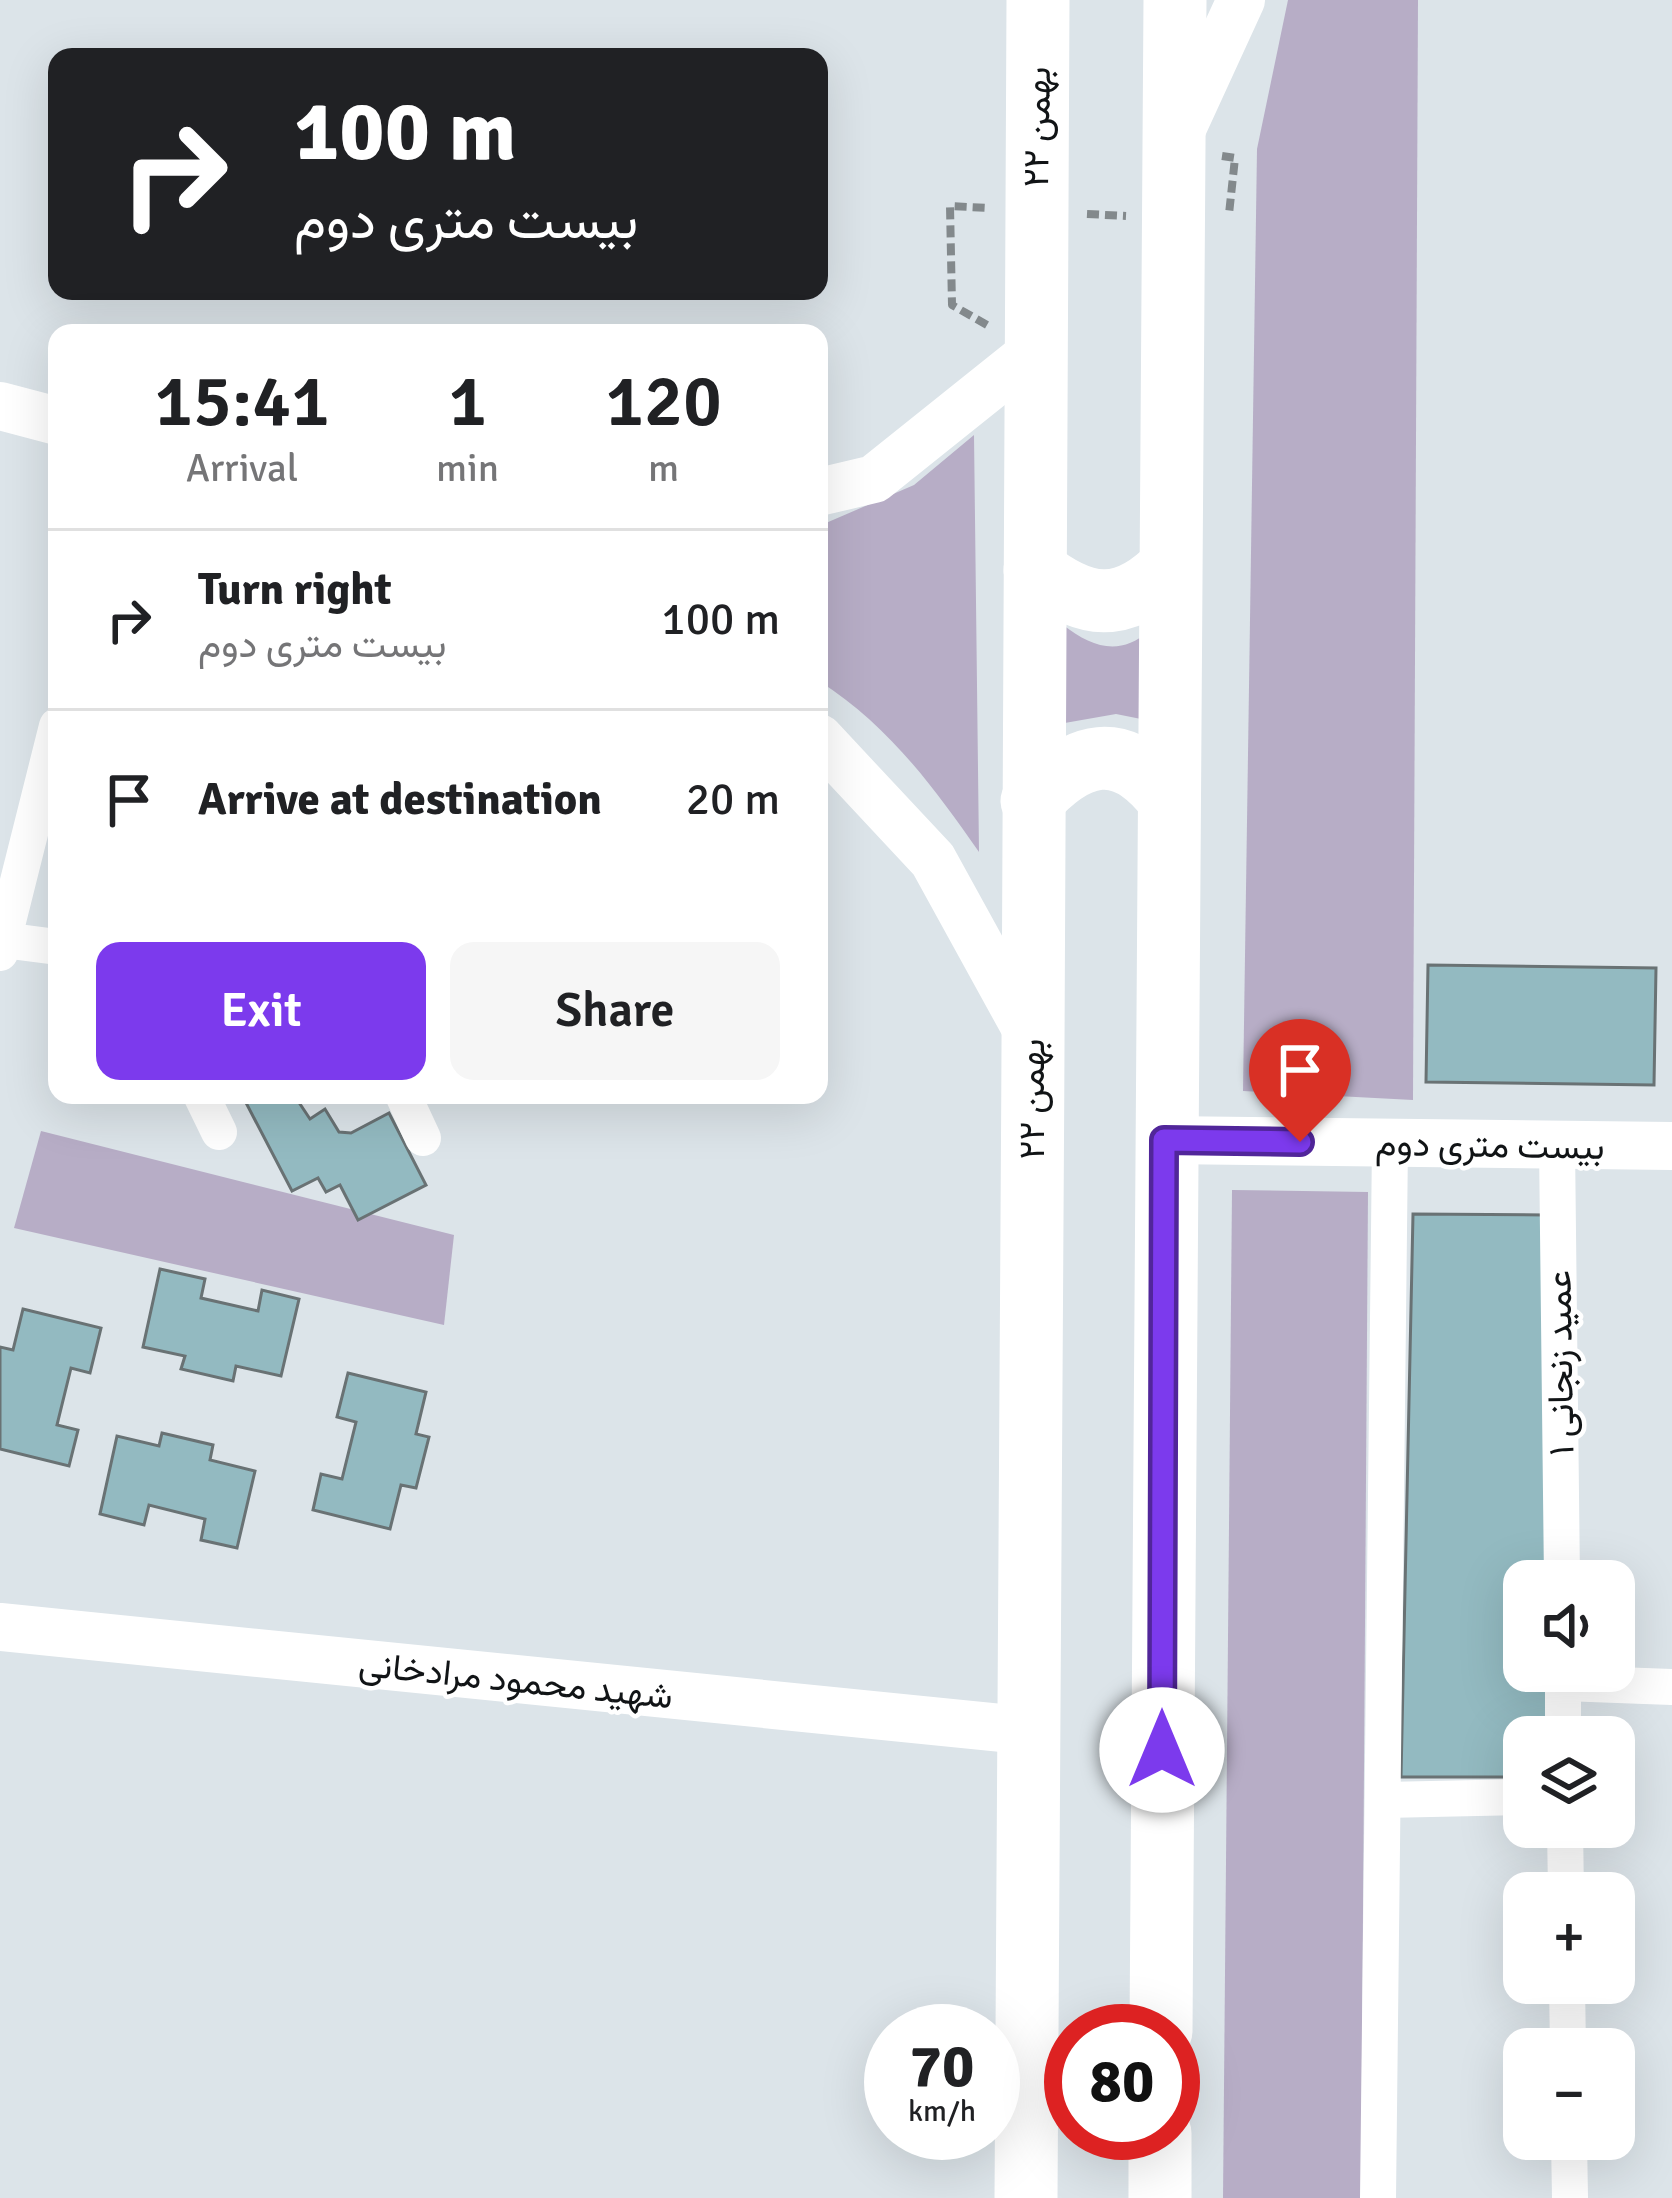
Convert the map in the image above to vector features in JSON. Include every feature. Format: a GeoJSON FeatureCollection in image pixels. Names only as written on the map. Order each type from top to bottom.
{"type":"FeatureCollection","features":[{"type":"Feature","properties":{"kind":"highway","name":"۲۲ بهمن"},"geometry":{"type":"LineString","coordinates":[[1026,2198],[1038,0]]}},
{"type":"Feature","properties":{"kind":"highway"},"geometry":{"type":"LineString","coordinates":[[1161,2004],[1175,0]]}},
{"type":"Feature","properties":{"kind":"highway"},"geometry":{"type":"LineString","coordinates":[[1035,570],[1061,591],[1083,600],[1108,602],[1152,585],[1170,567]]}},
{"type":"Feature","properties":{"kind":"highway"},"geometry":{"type":"LineString","coordinates":[[1032,801],[1058,773],[1080,762],[1105,759],[1130,764],[1152,778],[1168,797]]}},
{"type":"Feature","properties":{"kind":"highway"},"geometry":{"type":"LineString","coordinates":[[1160,2160],[1160,2198]]}},
{"type":"Feature","properties":{"kind":"street"},"geometry":{"type":"LineString","coordinates":[[1173,148],[1240,0]]}},
{"type":"Feature","properties":{"kind":"street"},"geometry":{"type":"LineString","coordinates":[[828,490],[874,478],[1034,351]]}},
{"type":"Feature","properties":{"kind":"street"},"geometry":{"type":"LineString","coordinates":[[0,406],[48,419]]}},
{"type":"Feature","properties":{"kind":"street"},"geometry":{"type":"LineString","coordinates":[[828,747],[933,860],[1031,1038]]}},
{"type":"Feature","properties":{"kind":"street"},"geometry":{"type":"LineString","coordinates":[[48,762],[2,947],[48,947]]}},
{"type":"Feature","properties":{"kind":"street"},"geometry":{"type":"LineString","coordinates":[[205,1104],[219,1132]]}},
{"type":"Feature","properties":{"kind":"street"},"geometry":{"type":"LineString","coordinates":[[407,1104],[423,1138]]}},
{"type":"Feature","properties":{"kind":"street","name":"بیست متری دوم"},"geometry":{"type":"LineString","coordinates":[[1164,1140],[1672,1146]]}},
{"type":"Feature","properties":{"kind":"street"},"geometry":{"type":"LineString","coordinates":[[1378,2198],[1390,1143]]}},
{"type":"Feature","properties":{"kind":"street","name":"عمید زنجانی ۱"},"geometry":{"type":"LineString","coordinates":[[1557,1145],[1562,1560]]}},
{"type":"Feature","properties":{"kind":"street","name":"شهید محمود مرادخانی"},"geometry":{"type":"LineString","coordinates":[[0,1628],[1032,1730]]}},
{"type":"Feature","properties":{"kind":"street"},"geometry":{"type":"LineString","coordinates":[[1635,1684],[1672,1687]]}},
{"type":"Feature","properties":{"kind":"street"},"geometry":{"type":"LineString","coordinates":[[1384,1800],[1503,1797]]}},
{"type":"Feature","properties":{"kind":"street"},"geometry":{"type":"LineString","coordinates":[[1569,2160],[1570,2198]]}},
{"type":"Feature","properties":{"kind":"path"},"geometry":{"type":"LineString","coordinates":[[1228,222],[1234,158]]}},
{"type":"Feature","properties":{"kind":"path"},"geometry":{"type":"LineString","coordinates":[[950,206],[952,305]]}},
{"type":"Feature","properties":{"kind":"shaded area"},"geometry":{"type":"Polygon","coordinates":[[[1288,0],[1418,0],[1413,1100],[1243,1091],[1257,149],[1288,0]]]}},
{"type":"Feature","properties":{"kind":"shaded area"},"geometry":{"type":"Polygon","coordinates":[[[974,435],[979,852],[888,737],[828,687],[828,522],[914,485],[974,435]]]}},
{"type":"Feature","properties":{"kind":"shaded area"},"geometry":{"type":"Polygon","coordinates":[[[1063,625],[1106,646],[1127,644],[1149,631],[1146,720],[1116,714],[1059,724],[1063,625]]]}},
{"type":"Feature","properties":{"kind":"shaded area"},"geometry":{"type":"Polygon","coordinates":[[[41,1131],[454,1235],[444,1325],[14,1228],[41,1131]]]}},
{"type":"Feature","properties":{"kind":"shaded area"},"geometry":{"type":"Polygon","coordinates":[[[1232,1190],[1368,1192],[1361,2198],[1223,2198],[1232,1190]]]}},
{"type":"Feature","properties":{"kind":"building"},"geometry":{"type":"Polygon","coordinates":[[[1428,965],[1656,968],[1654,1085],[1426,1082],[1428,965]]]}},
{"type":"Feature","properties":{"kind":"building"},"geometry":{"type":"Polygon","coordinates":[[[247,1104],[300,1104],[310,1119],[325,1109],[339,1132],[351,1133],[389,1113],[426,1185],[358,1220],[340,1185],[326,1192],[318,1178],[292,1191],[247,1104]]]}},
{"type":"Feature","properties":{"kind":"building"},"geometry":{"type":"Polygon","coordinates":[[[1413,1214],[1545,1215],[1550,1560],[1503,1560],[1503,1692],[1552,1692],[1553,1716],[1503,1716],[1503,1777],[1401,1777],[1413,1214]]]}},
{"type":"Feature","properties":{"kind":"building"},"geometry":{"type":"Polygon","coordinates":[[[160,1269],[205,1279],[201,1298],[258,1311],[262,1290],[299,1299],[281,1376],[236,1366],[233,1381],[181,1369],[185,1356],[143,1347],[160,1269]]]}},
{"type":"Feature","properties":{"kind":"building"},"geometry":{"type":"Polygon","coordinates":[[[23,1309],[101,1328],[90,1373],[71,1368],[57,1425],[78,1430],[69,1466],[0,1449],[0,1347],[13,1350],[23,1309]]]}},
{"type":"Feature","properties":{"kind":"building"},"geometry":{"type":"Polygon","coordinates":[[[348,1373],[426,1392],[416,1434],[429,1437],[416,1488],[401,1485],[390,1529],[313,1510],[321,1474],[342,1479],[356,1422],[337,1417],[348,1373]]]}},
{"type":"Feature","properties":{"kind":"building"},"geometry":{"type":"Polygon","coordinates":[[[162,1433],[213,1445],[210,1460],[255,1471],[237,1548],[201,1540],[205,1519],[149,1505],[144,1525],[100,1514],[117,1436],[159,1446],[162,1433]]]}},
{"type":"Feature","properties":{"kind":"route"},"geometry":{"type":"LineString","coordinates":[[1162,1750],[1164,1140],[1300,1142]]}}]}
